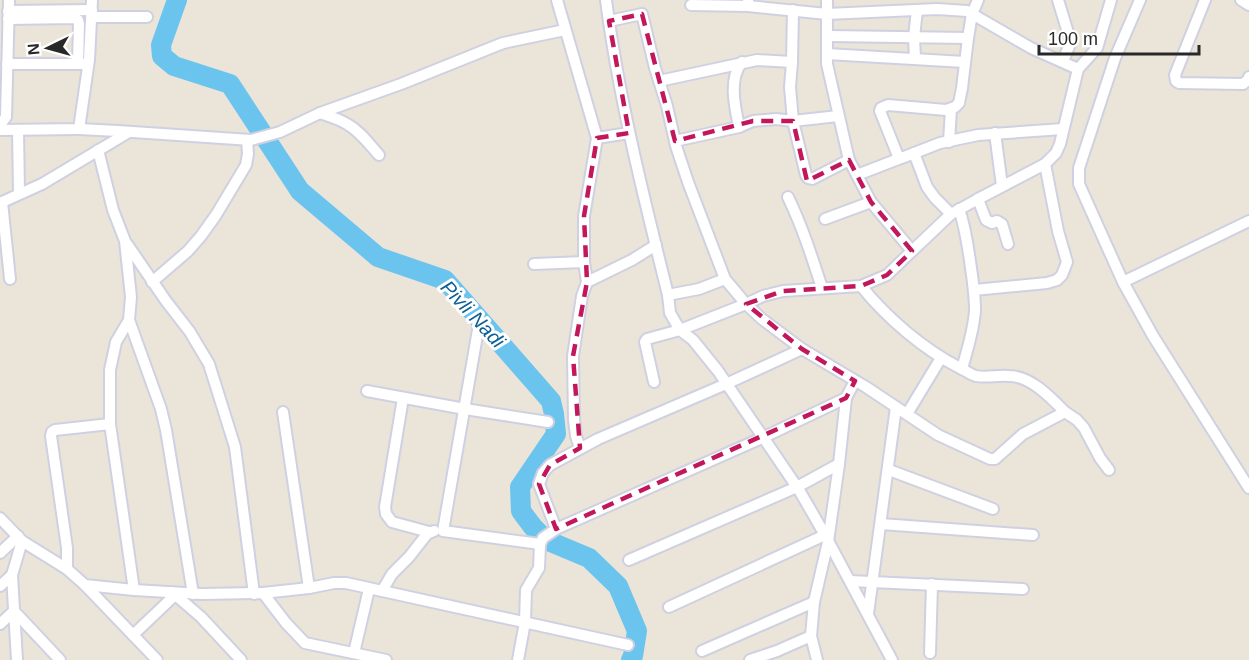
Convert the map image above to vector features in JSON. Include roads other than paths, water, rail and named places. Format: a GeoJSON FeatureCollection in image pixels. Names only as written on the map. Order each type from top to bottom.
{"type":"FeatureCollection","features":[{"type":"Feature","properties":{"kind":"street"},"geometry":{"type":"LineString","coordinates":[[557,0],[597,138],[584,216],[584,262],[587,282],[582,296],[573,356],[574,420],[580,448]]}},
{"type":"Feature","properties":{"kind":"street"},"geometry":{"type":"LineString","coordinates":[[606,0],[612,48],[629,133],[668,296],[670,313],[680,330],[693,340],[718,371],[797,487],[892,660]]}},
{"type":"Feature","properties":{"kind":"street"},"geometry":{"type":"LineString","coordinates":[[826,0],[827,64],[849,160],[871,202],[912,251]]}},
{"type":"Feature","properties":{"kind":"street"},"geometry":{"type":"LineString","coordinates":[[901,158],[880,111],[881,108],[888,105],[946,110],[956,107],[962,88],[972,14],[978,0]]}},
{"type":"Feature","properties":{"kind":"street"},"geometry":{"type":"LineString","coordinates":[[1058,0],[1070,44],[1062,61]]}},
{"type":"Feature","properties":{"kind":"street"},"geometry":{"type":"LineString","coordinates":[[654,382],[646,340],[680,330],[764,296],[783,291],[861,286],[887,275],[955,212],[1045,164],[1056,153],[1078,69],[1097,48],[1111,0]]}},
{"type":"Feature","properties":{"kind":"street"},"geometry":{"type":"LineString","coordinates":[[1140,0],[1115,58],[1079,168],[1079,184],[1123,282],[1153,336],[1249,488]]}},
{"type":"Feature","properties":{"kind":"street"},"geometry":{"type":"LineString","coordinates":[[1205,0],[1175,75],[1176,81],[1179,83],[1243,84],[1249,77]]}},
{"type":"Feature","properties":{"kind":"street"},"geometry":{"type":"LineString","coordinates":[[1241,0],[1249,5]]}},
{"type":"Feature","properties":{"kind":"street"},"geometry":{"type":"LineString","coordinates":[[691,5],[748,3],[827,14],[880,6],[920,6],[967,11],[1031,48],[1078,69]]}},
{"type":"Feature","properties":{"kind":"street"},"geometry":{"type":"LineString","coordinates":[[915,59],[914,37],[920,6]]}},
{"type":"Feature","properties":{"kind":"street"},"geometry":{"type":"LineString","coordinates":[[8,10],[87,7],[147,17]]}},
{"type":"Feature","properties":{"kind":"street"},"geometry":{"type":"LineString","coordinates":[[79,129],[87,7]]}},
{"type":"Feature","properties":{"kind":"street"},"geometry":{"type":"LineString","coordinates":[[788,7],[793,121],[806,175],[812,179],[849,160]]}},
{"type":"Feature","properties":{"kind":"street"},"geometry":{"type":"LineString","coordinates":[[8,10],[4,31],[7,64],[3,99],[6,117],[0,128],[79,129],[249,140],[280,132],[320,113],[503,43],[565,30]]}},
{"type":"Feature","properties":{"kind":"street"},"geometry":{"type":"LineString","coordinates":[[8,10],[39,18],[78,20],[83,64]]}},
{"type":"Feature","properties":{"kind":"street"},"geometry":{"type":"LineString","coordinates":[[609,21],[642,14],[659,81],[668,106],[675,141],[725,279],[762,319],[802,349],[938,435],[990,459],[995,459],[1023,434],[1065,412]]}},
{"type":"Feature","properties":{"kind":"street"},"geometry":{"type":"LineString","coordinates":[[828,36],[968,38]]}},
{"type":"Feature","properties":{"kind":"street"},"geometry":{"type":"LineString","coordinates":[[827,54],[965,62]]}},
{"type":"Feature","properties":{"kind":"street"},"geometry":{"type":"LineString","coordinates":[[659,81],[742,62],[757,60],[792,62]]}},
{"type":"Feature","properties":{"kind":"street"},"geometry":{"type":"LineString","coordinates":[[739,127],[735,108],[735,82],[736,73],[742,62]]}},
{"type":"Feature","properties":{"kind":"street"},"geometry":{"type":"LineString","coordinates":[[7,64],[83,64]]}},
{"type":"Feature","properties":{"kind":"street"},"geometry":{"type":"LineString","coordinates":[[949,141],[951,109]]}},
{"type":"Feature","properties":{"kind":"street"},"geometry":{"type":"LineString","coordinates":[[320,113],[349,124],[379,155]]}},
{"type":"Feature","properties":{"kind":"street"},"geometry":{"type":"LineString","coordinates":[[675,141],[739,127],[753,121],[776,119],[793,121],[838,116]]}},
{"type":"Feature","properties":{"kind":"street"},"geometry":{"type":"LineString","coordinates":[[856,175],[949,141],[978,135],[1064,129]]}},
{"type":"Feature","properties":{"kind":"street"},"geometry":{"type":"LineString","coordinates":[[18,130],[20,194]]}},
{"type":"Feature","properties":{"kind":"street"},"geometry":{"type":"LineString","coordinates":[[10,279],[1,202],[42,184],[129,132]]}},
{"type":"Feature","properties":{"kind":"street"},"geometry":{"type":"LineString","coordinates":[[597,138],[629,133]]}},
{"type":"Feature","properties":{"kind":"street"},"geometry":{"type":"LineString","coordinates":[[995,134],[1002,186]]}},
{"type":"Feature","properties":{"kind":"street"},"geometry":{"type":"LineString","coordinates":[[152,282],[188,251],[216,215],[246,165],[249,140]]}},
{"type":"Feature","properties":{"kind":"street"},"geometry":{"type":"LineString","coordinates":[[98,150],[112,210],[125,241],[152,282],[190,332],[209,364],[235,447],[259,594],[306,643],[386,660]]}},
{"type":"Feature","properties":{"kind":"street"},"geometry":{"type":"LineString","coordinates":[[914,153],[927,187],[935,198],[955,212],[964,223],[968,240],[975,311],[962,369]]}},
{"type":"Feature","properties":{"kind":"street"},"geometry":{"type":"LineString","coordinates":[[974,290],[1047,284],[1062,275],[1067,262],[1058,231],[1045,164]]}},
{"type":"Feature","properties":{"kind":"street"},"geometry":{"type":"LineString","coordinates":[[788,197],[805,236],[822,288]]}},
{"type":"Feature","properties":{"kind":"street"},"geometry":{"type":"LineString","coordinates":[[978,199],[986,220],[1002,224],[1008,244]]}},
{"type":"Feature","properties":{"kind":"street"},"geometry":{"type":"LineString","coordinates":[[825,219],[871,202]]}},
{"type":"Feature","properties":{"kind":"street"},"geometry":{"type":"LineString","coordinates":[[1123,282],[1249,221]]}},
{"type":"Feature","properties":{"kind":"street"},"geometry":{"type":"LineString","coordinates":[[125,241],[130,297],[129,320],[166,430],[193,594]]}},
{"type":"Feature","properties":{"kind":"street"},"geometry":{"type":"LineString","coordinates":[[587,282],[632,260],[656,245]]}},
{"type":"Feature","properties":{"kind":"street"},"geometry":{"type":"LineString","coordinates":[[534,264],[584,262]]}},
{"type":"Feature","properties":{"kind":"street"},"geometry":{"type":"LineString","coordinates":[[668,296],[699,289],[725,279]]}},
{"type":"Feature","properties":{"kind":"street"},"geometry":{"type":"LineString","coordinates":[[861,286],[908,333],[940,358],[975,376],[1012,376],[1044,391],[1084,428],[1109,470]]}},
{"type":"Feature","properties":{"kind":"street"},"geometry":{"type":"LineString","coordinates":[[129,320],[116,342],[110,370],[110,424],[134,590]]}},
{"type":"Feature","properties":{"kind":"street"},"geometry":{"type":"LineString","coordinates":[[443,531],[479,324]]}},
{"type":"Feature","properties":{"kind":"street"},"geometry":{"type":"LineString","coordinates":[[554,530],[540,489],[540,478],[550,465],[598,439],[802,349]]}},
{"type":"Feature","properties":{"kind":"street"},"geometry":{"type":"LineString","coordinates":[[907,414],[940,358]]}},
{"type":"Feature","properties":{"kind":"street"},"geometry":{"type":"LineString","coordinates":[[817,660],[811,636],[814,602],[839,464],[846,399],[855,381]]}},
{"type":"Feature","properties":{"kind":"street"},"geometry":{"type":"LineString","coordinates":[[367,392],[548,422]]}},
{"type":"Feature","properties":{"kind":"street"},"geometry":{"type":"LineString","coordinates":[[403,398],[385,507],[386,514],[392,522],[429,532],[443,531],[541,541]]}},
{"type":"Feature","properties":{"kind":"street"},"geometry":{"type":"LineString","coordinates":[[518,660],[525,622],[526,590],[539,568],[541,541],[554,530],[846,399]]}},
{"type":"Feature","properties":{"kind":"street"},"geometry":{"type":"LineString","coordinates":[[868,614],[896,407]]}},
{"type":"Feature","properties":{"kind":"street"},"geometry":{"type":"LineString","coordinates":[[283,412],[309,588]]}},
{"type":"Feature","properties":{"kind":"street"},"geometry":{"type":"LineString","coordinates":[[68,569],[52,432],[110,424]]}},
{"type":"Feature","properties":{"kind":"street"},"geometry":{"type":"LineString","coordinates":[[629,560],[797,487],[839,464]]}},
{"type":"Feature","properties":{"kind":"street"},"geometry":{"type":"LineString","coordinates":[[889,470],[993,509]]}},
{"type":"Feature","properties":{"kind":"street"},"geometry":{"type":"LineString","coordinates":[[0,518],[20,538],[68,569],[157,660]]}},
{"type":"Feature","properties":{"kind":"street"},"geometry":{"type":"LineString","coordinates":[[881,524],[1033,535]]}},
{"type":"Feature","properties":{"kind":"street"},"geometry":{"type":"LineString","coordinates":[[382,591],[392,574],[410,557],[429,532]]}},
{"type":"Feature","properties":{"kind":"street"},"geometry":{"type":"LineString","coordinates":[[0,553],[20,538]]}},
{"type":"Feature","properties":{"kind":"street"},"geometry":{"type":"LineString","coordinates":[[17,660],[12,575],[20,538]]}},
{"type":"Feature","properties":{"kind":"street"},"geometry":{"type":"LineString","coordinates":[[669,607],[826,538]]}},
{"type":"Feature","properties":{"kind":"street"},"geometry":{"type":"LineString","coordinates":[[0,586],[12,575]]}},
{"type":"Feature","properties":{"kind":"street"},"geometry":{"type":"LineString","coordinates":[[850,581],[1023,589]]}},
{"type":"Feature","properties":{"kind":"street"},"geometry":{"type":"LineString","coordinates":[[85,585],[174,594],[259,594],[346,583],[628,645]]}},
{"type":"Feature","properties":{"kind":"street"},"geometry":{"type":"LineString","coordinates":[[930,653],[932,584]]}},
{"type":"Feature","properties":{"kind":"street"},"geometry":{"type":"LineString","coordinates":[[354,653],[369,589]]}},
{"type":"Feature","properties":{"kind":"street"},"geometry":{"type":"LineString","coordinates":[[133,634],[174,594]]}},
{"type":"Feature","properties":{"kind":"street"},"geometry":{"type":"LineString","coordinates":[[174,594],[201,617],[241,660]]}},
{"type":"Feature","properties":{"kind":"street"},"geometry":{"type":"LineString","coordinates":[[702,651],[814,602]]}},
{"type":"Feature","properties":{"kind":"street"},"geometry":{"type":"LineString","coordinates":[[0,624],[14,611]]}},
{"type":"Feature","properties":{"kind":"street"},"geometry":{"type":"LineString","coordinates":[[14,611],[60,660]]}},
{"type":"Feature","properties":{"kind":"street"},"geometry":{"type":"LineString","coordinates":[[750,660],[811,636]]}},
{"type":"Feature","properties":{"kind":"waterway","name":"Pivli Nadi"},"geometry":{"type":"LineString","coordinates":[[177,0],[161,45],[162,56],[174,66],[230,84],[300,191],[378,257],[445,280],[551,401],[556,434],[520,487],[521,511],[546,540],[589,558],[618,586],[637,631],[631,660]]}}]}
